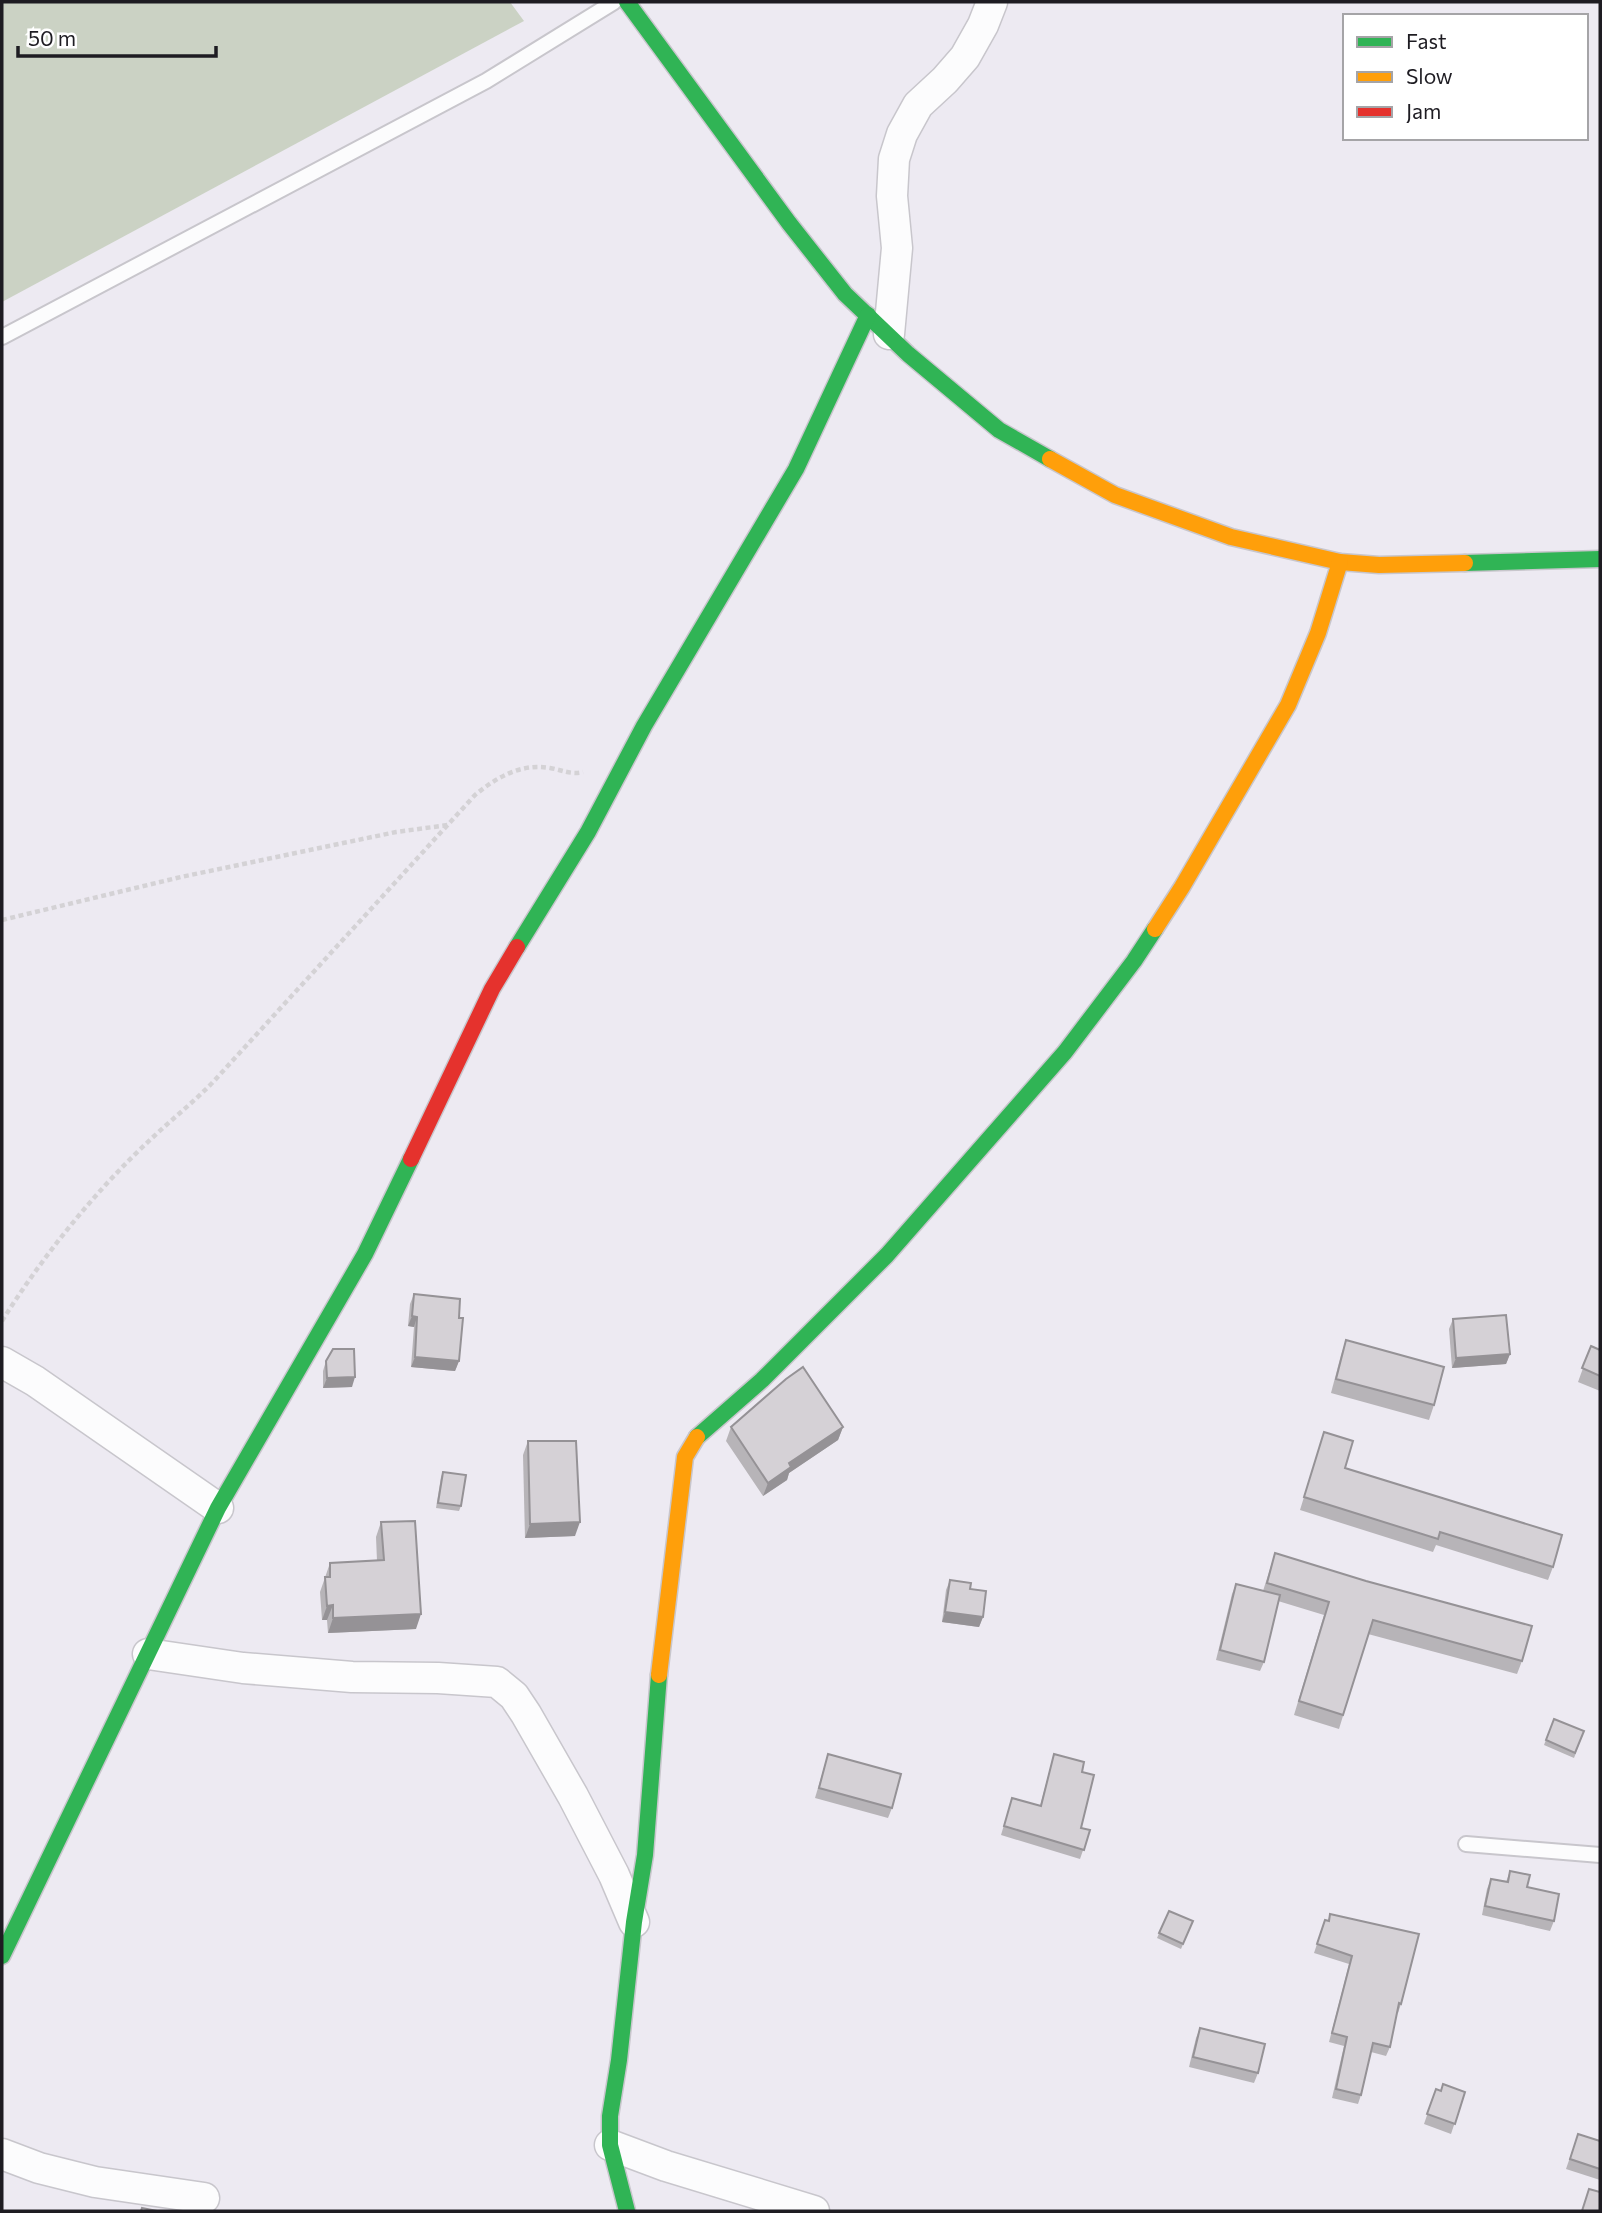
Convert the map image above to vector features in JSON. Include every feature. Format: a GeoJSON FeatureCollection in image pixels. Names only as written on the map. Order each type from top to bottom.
{"type":"FeatureCollection","features":[{"type":"Feature","properties":{"kind":"street"},"geometry":{"type":"LineString","coordinates":[[627,2],[789,223],[845,294],[908,354],[999,430],[1115,495],[1231,537],[1340,562],[1379,565],[1600,559]]}},
{"type":"Feature","properties":{"kind":"street"},"geometry":{"type":"LineString","coordinates":[[2,1956],[218,1508],[365,1254],[492,989],[588,832],[644,726],[878,324],[897,248],[892,196],[894,159],[902,134],[918,105],[965,57],[984,25],[992,2]]}},
{"type":"Feature","properties":{"kind":"street"},"geometry":{"type":"LineString","coordinates":[[626,2211],[610,2145],[610,2116],[645,1855],[660,1668],[685,1457],[696,1438],[762,1380],[887,1255],[961,1167],[1065,1052],[1134,961],[1182,887],[1288,705],[1318,633],[1340,562]]}},
{"type":"Feature","properties":{"kind":"street"},"geometry":{"type":"LineString","coordinates":[[2,1362],[34,1381],[218,1508]]}},
{"type":"Feature","properties":{"kind":"street"},"geometry":{"type":"LineString","coordinates":[[148,1654],[243,1668],[352,1677],[497,1682],[514,1696],[566,1784],[614,1875],[634,1922]]}},
{"type":"Feature","properties":{"kind":"street"},"geometry":{"type":"LineString","coordinates":[[610,2145],[666,2166],[814,2211]]}},
{"type":"Feature","properties":{"kind":"street"},"geometry":{"type":"LineString","coordinates":[[2,2154],[39,2168],[95,2182],[204,2198]]}},
{"type":"Feature","properties":{"kind":"lane"},"geometry":{"type":"LineString","coordinates":[[2,337],[485,81],[614,2]]}},
{"type":"Feature","properties":{"kind":"lane"},"geometry":{"type":"LineString","coordinates":[[1466,1844],[1600,1855]]}},
{"type":"Feature","properties":{"kind":"path"},"geometry":{"type":"LineString","coordinates":[[2,1321],[34,1272],[108,1183],[214,1081],[475,795],[494,780],[530,767],[566,772],[585,771]]}},
{"type":"Feature","properties":{"kind":"path"},"geometry":{"type":"LineString","coordinates":[[2,920],[181,877],[396,832],[448,825]]}},
{"type":"Feature","properties":{"kind":"shaded area"},"geometry":{"type":"Polygon","coordinates":[[[2,2],[510,2],[524,21],[2,302],[2,2]]]}},
{"type":"Feature","properties":{"kind":"building"},"geometry":{"type":"Polygon","coordinates":[[[414,1294],[460,1299],[459,1318],[463,1318],[459,1361],[415,1357],[417,1317],[412,1316],[414,1294]]]}},
{"type":"Feature","properties":{"kind":"building"},"geometry":{"type":"Polygon","coordinates":[[[1506,1315],[1510,1354],[1456,1358],[1453,1319],[1506,1315]]]}},
{"type":"Feature","properties":{"kind":"building"},"geometry":{"type":"Polygon","coordinates":[[[1346,1340],[1444,1367],[1434,1405],[1336,1379],[1346,1340]]]}},
{"type":"Feature","properties":{"kind":"building"},"geometry":{"type":"Polygon","coordinates":[[[1591,1346],[1600,1350],[1600,1376],[1582,1368],[1591,1346]]]}},
{"type":"Feature","properties":{"kind":"building"},"geometry":{"type":"Polygon","coordinates":[[[333,1349],[354,1349],[355,1377],[327,1378],[326,1361],[333,1349]]]}},
{"type":"Feature","properties":{"kind":"building"},"geometry":{"type":"Polygon","coordinates":[[[803,1367],[843,1427],[789,1463],[791,1467],[768,1483],[731,1427],[803,1367]]]}},
{"type":"Feature","properties":{"kind":"building"},"geometry":{"type":"Polygon","coordinates":[[[1324,1432],[1353,1441],[1345,1468],[1562,1535],[1553,1567],[1440,1532],[1438,1539],[1304,1497],[1324,1432]]]}},
{"type":"Feature","properties":{"kind":"building"},"geometry":{"type":"Polygon","coordinates":[[[528,1441],[576,1441],[580,1522],[530,1524],[528,1441]]]}},
{"type":"Feature","properties":{"kind":"building"},"geometry":{"type":"Polygon","coordinates":[[[443,1472],[466,1475],[461,1506],[438,1503],[443,1472]]]}},
{"type":"Feature","properties":{"kind":"building"},"geometry":{"type":"Polygon","coordinates":[[[415,1521],[421,1614],[333,1618],[333,1605],[327,1606],[325,1577],[330,1577],[330,1563],[384,1560],[381,1522],[415,1521]]]}},
{"type":"Feature","properties":{"kind":"building"},"geometry":{"type":"Polygon","coordinates":[[[1275,1553],[1532,1626],[1522,1661],[1373,1620],[1343,1715],[1299,1701],[1329,1602],[1267,1583],[1275,1553]]]}},
{"type":"Feature","properties":{"kind":"building"},"geometry":{"type":"Polygon","coordinates":[[[950,1580],[971,1583],[970,1589],[986,1591],[983,1617],[945,1612],[950,1580]]]}},
{"type":"Feature","properties":{"kind":"building"},"geometry":{"type":"Polygon","coordinates":[[[1236,1584],[1280,1595],[1264,1662],[1220,1650],[1236,1584]]]}},
{"type":"Feature","properties":{"kind":"building"},"geometry":{"type":"Polygon","coordinates":[[[1554,1719],[1584,1731],[1575,1753],[1546,1740],[1554,1719]]]}},
{"type":"Feature","properties":{"kind":"building"},"geometry":{"type":"Polygon","coordinates":[[[828,1754],[901,1774],[892,1808],[819,1788],[828,1754]]]}},
{"type":"Feature","properties":{"kind":"building"},"geometry":{"type":"Polygon","coordinates":[[[1054,1754],[1084,1762],[1082,1772],[1094,1775],[1081,1828],[1090,1830],[1084,1850],[1004,1826],[1012,1798],[1041,1806],[1054,1754]]]}},
{"type":"Feature","properties":{"kind":"building"},"geometry":{"type":"Polygon","coordinates":[[[1510,1871],[1530,1875],[1527,1887],[1559,1894],[1554,1921],[1485,1906],[1491,1879],[1508,1882],[1510,1871]]]}},
{"type":"Feature","properties":{"kind":"building"},"geometry":{"type":"Polygon","coordinates":[[[1169,1911],[1193,1921],[1183,1944],[1159,1933],[1169,1911]]]}},
{"type":"Feature","properties":{"kind":"building"},"geometry":{"type":"Polygon","coordinates":[[[1330,1914],[1419,1934],[1401,2004],[1399,2003],[1390,2047],[1373,2043],[1361,2095],[1336,2089],[1347,2037],[1332,2033],[1352,1956],[1317,1944],[1325,1920],[1329,1921],[1330,1914]]]}},
{"type":"Feature","properties":{"kind":"building"},"geometry":{"type":"Polygon","coordinates":[[[1200,2028],[1265,2044],[1258,2073],[1193,2057],[1200,2028]]]}},
{"type":"Feature","properties":{"kind":"building"},"geometry":{"type":"Polygon","coordinates":[[[1443,2084],[1465,2092],[1455,2124],[1427,2114],[1436,2089],[1441,2091],[1443,2084]]]}},
{"type":"Feature","properties":{"kind":"building"},"geometry":{"type":"Polygon","coordinates":[[[1578,2134],[1600,2141],[1600,2169],[1570,2159],[1578,2134]]]}},
{"type":"Feature","properties":{"kind":"building"},"geometry":{"type":"Polygon","coordinates":[[[1589,2189],[1600,2192],[1600,2211],[1582,2211],[1589,2189]]]}},
{"type":"Feature","properties":{"kind":"traffic: fast"},"geometry":{"type":"LineString","coordinates":[[627,2],[789,223],[845,294],[908,354],[999,430],[1050,459]]}},
{"type":"Feature","properties":{"kind":"traffic: fast"},"geometry":{"type":"LineString","coordinates":[[517,947],[588,832],[644,726],[796,469],[868,315]]}},
{"type":"Feature","properties":{"kind":"traffic: fast"},"geometry":{"type":"LineString","coordinates":[[1465,563],[1600,559]]}},
{"type":"Feature","properties":{"kind":"traffic: fast"},"geometry":{"type":"LineString","coordinates":[[697,1437],[762,1380],[887,1255],[1065,1052],[1155,929]]}},
{"type":"Feature","properties":{"kind":"traffic: fast"},"geometry":{"type":"LineString","coordinates":[[2,1956],[218,1508],[365,1254],[411,1159]]}},
{"type":"Feature","properties":{"kind":"traffic: fast"},"geometry":{"type":"LineString","coordinates":[[627,2211],[610,2145],[610,2116],[645,1855],[659,1675]]}},
{"type":"Feature","properties":{"kind":"traffic: slow"},"geometry":{"type":"LineString","coordinates":[[1050,459],[1115,495],[1231,537],[1340,562],[1379,565],[1465,563]]}},
{"type":"Feature","properties":{"kind":"traffic: slow"},"geometry":{"type":"LineString","coordinates":[[1155,929],[1288,705],[1318,633],[1340,562]]}},
{"type":"Feature","properties":{"kind":"traffic: slow"},"geometry":{"type":"LineString","coordinates":[[659,1675],[685,1457],[697,1437]]}},
{"type":"Feature","properties":{"kind":"traffic: jam"},"geometry":{"type":"LineString","coordinates":[[411,1159],[492,989],[517,947]]}}]}
